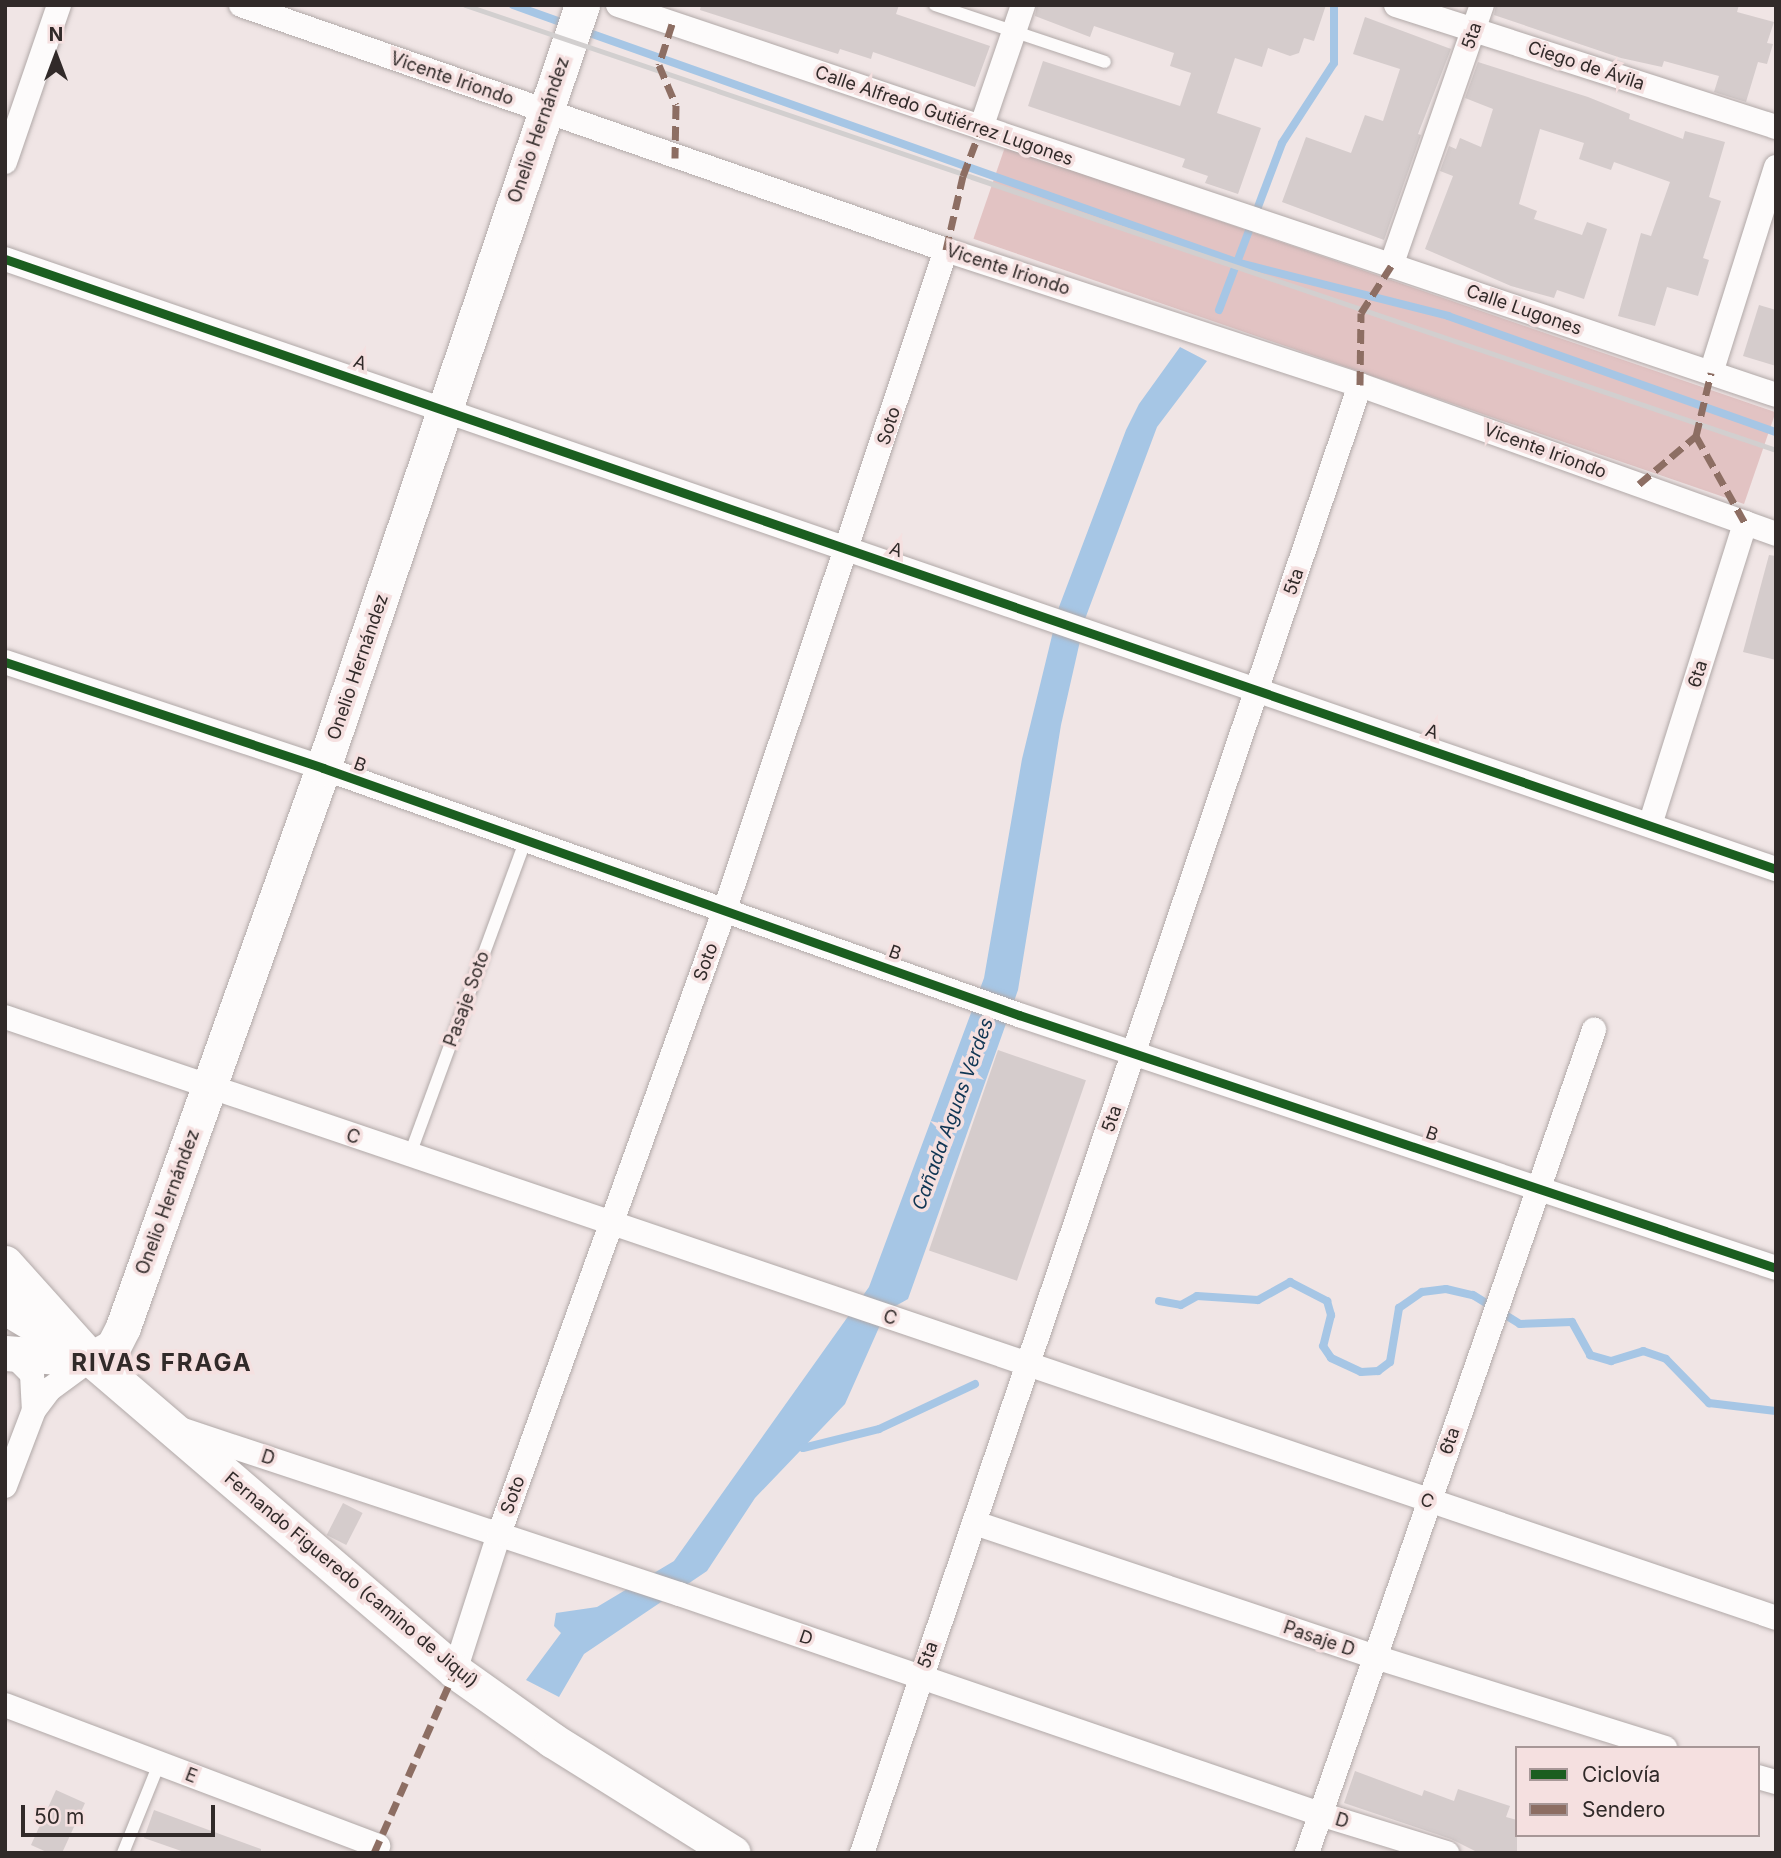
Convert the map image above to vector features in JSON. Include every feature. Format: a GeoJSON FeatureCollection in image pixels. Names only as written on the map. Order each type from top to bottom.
{"type":"FeatureCollection","features":[{"type":"Feature","properties":{"kind":"street"},"geometry":{"type":"LineString","coordinates":[[5,162],[59,5]]}},
{"type":"Feature","properties":{"kind":"street","name":"Vicente Iriondo"},"geometry":{"type":"LineString","coordinates":[[241,5],[946,250],[1360,385],[1776,534]]}},
{"type":"Feature","properties":{"kind":"street","name":"Calle Alfredo Gutiérrez Lugones"},"geometry":{"type":"LineString","coordinates":[[618,5],[1271,225]]}},
{"type":"Feature","properties":{"kind":"street"},"geometry":{"type":"LineString","coordinates":[[981,128],[1023,5]]}},
{"type":"Feature","properties":{"kind":"street","name":"Ciego de Ávila"},"geometry":{"type":"LineString","coordinates":[[1396,5],[1776,127]]}},
{"type":"Feature","properties":{"kind":"street","name":"5ta"},"geometry":{"type":"LineString","coordinates":[[1391,266],[1482,5]]}},
{"type":"Feature","properties":{"kind":"street","name":"Onelio Hernández"},"geometry":{"type":"LineString","coordinates":[[5,1486],[34,1410],[50,1389],[91,1359],[113,1347],[123,1327],[323,768],[578,16]]}},
{"type":"Feature","properties":{"kind":"street"},"geometry":{"type":"LineString","coordinates":[[1711,373],[1776,167]]}},
{"type":"Feature","properties":{"kind":"street","name":"Calle Lugones"},"geometry":{"type":"LineString","coordinates":[[1271,225],[1776,395]]}},
{"type":"Feature","properties":{"kind":"street","name":"Soto"},"geometry":{"type":"LineString","coordinates":[[455,1671],[499,1535],[725,909],[848,550],[946,250]]}},
{"type":"Feature","properties":{"kind":"street","name":"A"},"geometry":{"type":"LineString","coordinates":[[5,258],[1114,644],[1258,688],[1776,869]]}},
{"type":"Feature","properties":{"kind":"street","name":"5ta"},"geometry":{"type":"LineString","coordinates":[[862,1853],[1360,385]]}},
{"type":"Feature","properties":{"kind":"street","name":"6ta"},"geometry":{"type":"LineString","coordinates":[[1650,825],[1745,523]]}},
{"type":"Feature","properties":{"kind":"street","name":"B"},"geometry":{"type":"LineString","coordinates":[[5,662],[323,768],[1019,1015],[1135,1051],[1776,1268]]}},
{"type":"Feature","properties":{"kind":"street","name":"C"},"geometry":{"type":"LineString","coordinates":[[5,1017],[409,1157],[1776,1618]]}},
{"type":"Feature","properties":{"kind":"street","name":"6ta"},"geometry":{"type":"LineString","coordinates":[[1307,1853],[1594,1030]]}},
{"type":"Feature","properties":{"kind":"street","name":"Fernando Figueredo (camino de Jiquí)"},"geometry":{"type":"LineString","coordinates":[[10,1289],[164,1424],[455,1671],[552,1740],[733,1853]]}},
{"type":"Feature","properties":{"kind":"street"},"geometry":{"type":"LineString","coordinates":[[10,1355],[91,1359]]}},
{"type":"Feature","properties":{"kind":"street","name":"Onelio Hernández"},"geometry":{"type":"LineString","coordinates":[[10,1355],[32,1374],[34,1410]]}},
{"type":"Feature","properties":{"kind":"street","name":"D"},"geometry":{"type":"LineString","coordinates":[[164,1424],[679,1594],[1320,1814],[1447,1853]]}},
{"type":"Feature","properties":{"kind":"street","name":"Pasaje D"},"geometry":{"type":"LineString","coordinates":[[975,1523],[1375,1657],[1659,1746]]}},
{"type":"Feature","properties":{"kind":"street","name":"E"},"geometry":{"type":"LineString","coordinates":[[5,1705],[378,1846]]}},
{"type":"Feature","properties":{"kind":"lane"},"geometry":{"type":"LineString","coordinates":[[935,5],[1105,62]]}},
{"type":"Feature","properties":{"kind":"lane","name":"Pasaje Soto"},"geometry":{"type":"LineString","coordinates":[[409,1157],[525,841]]}},
{"type":"Feature","properties":{"kind":"lane"},"geometry":{"type":"LineString","coordinates":[[123,1853],[159,1764]]}},
{"type":"Feature","properties":{"kind":"shaded area"},"geometry":{"type":"Polygon","coordinates":[[[1005,147],[1776,412],[1744,504],[973,239],[1005,147]]]}},
{"type":"Feature","properties":{"kind":"water"},"geometry":{"type":"Polygon","coordinates":[[[1180,347],[1207,361],[1157,427],[1085,619],[1061,725],[1018,990],[908,1299],[892,1308],[881,1323],[845,1404],[755,1498],[707,1571],[584,1654],[559,1697],[526,1680],[561,1633],[554,1626],[556,1613],[597,1607],[674,1561],[869,1287],[984,978],[1022,759],[1059,607],[1126,430],[1139,404],[1180,347]]]}},
{"type":"Feature","properties":{"kind":"building"},"geometry":{"type":"Polygon","coordinates":[[[701,5],[899,5],[896,14],[990,46],[975,87],[873,52],[871,59],[840,49],[838,54],[700,10],[701,5]]]}},
{"type":"Feature","properties":{"kind":"building"},"geometry":{"type":"Polygon","coordinates":[[[1037,5],[1326,5],[1314,41],[1304,38],[1299,53],[1290,56],[1268,48],[1262,67],[1235,58],[1217,113],[1261,128],[1238,194],[1205,183],[1208,176],[1182,167],[1185,159],[1028,106],[1043,61],[1180,106],[1191,73],[1170,66],[1174,53],[1094,26],[1090,37],[1035,16],[1037,5]]]}},
{"type":"Feature","properties":{"kind":"building"},"geometry":{"type":"Polygon","coordinates":[[[1496,5],[1739,5],[1737,12],[1774,22],[1767,43],[1773,44],[1767,64],[1758,62],[1746,102],[1714,92],[1719,76],[1664,61],[1662,67],[1621,58],[1494,15],[1496,5]]]}},
{"type":"Feature","properties":{"kind":"building"},"geometry":{"type":"Polygon","coordinates":[[[1365,17],[1451,49],[1418,134],[1421,135],[1384,240],[1282,202],[1306,137],[1351,153],[1365,115],[1383,121],[1400,69],[1353,54],[1365,17]]]}},
{"type":"Feature","properties":{"kind":"building"},"geometry":{"type":"Polygon","coordinates":[[[1478,62],[1588,97],[1630,114],[1629,119],[1683,139],[1685,131],[1725,142],[1709,197],[1721,201],[1703,258],[1709,260],[1698,296],[1667,287],[1655,326],[1618,316],[1641,233],[1651,236],[1670,182],[1614,162],[1611,170],[1579,159],[1584,143],[1540,129],[1519,204],[1537,211],[1534,219],[1582,235],[1587,222],[1607,229],[1584,299],[1557,290],[1554,298],[1511,286],[1425,249],[1453,176],[1440,171],[1449,146],[1456,149],[1460,138],[1481,147],[1493,109],[1465,98],[1478,62]]]}},
{"type":"Feature","properties":{"kind":"building"},"geometry":{"type":"Polygon","coordinates":[[[1759,305],[1776,310],[1776,366],[1743,356],[1759,305]]]}},
{"type":"Feature","properties":{"kind":"building"},"geometry":{"type":"Polygon","coordinates":[[[1769,555],[1776,556],[1776,660],[1743,652],[1769,555]]]}},
{"type":"Feature","properties":{"kind":"building"},"geometry":{"type":"Polygon","coordinates":[[[998,1050],[1086,1080],[1017,1281],[929,1250],[998,1050]]]}},
{"type":"Feature","properties":{"kind":"building"},"geometry":{"type":"Polygon","coordinates":[[[343,1503],[363,1513],[346,1545],[327,1535],[343,1503]]]}},
{"type":"Feature","properties":{"kind":"building"},"geometry":{"type":"Polygon","coordinates":[[[1355,1771],[1422,1796],[1424,1790],[1454,1801],[1458,1789],[1510,1806],[1506,1817],[1515,1819],[1517,1853],[1479,1853],[1451,1839],[1344,1803],[1355,1771]]]}},
{"type":"Feature","properties":{"kind":"building"},"geometry":{"type":"Polygon","coordinates":[[[56,1790],[85,1803],[62,1853],[49,1853],[31,1845],[56,1790]]]}},
{"type":"Feature","properties":{"kind":"building"},"geometry":{"type":"Polygon","coordinates":[[[154,1810],[261,1849],[261,1853],[187,1853],[144,1838],[154,1810]]]}},
{"type":"Feature","properties":{"kind":"waterway"},"geometry":{"type":"LineString","coordinates":[[513,5],[566,24]]}},
{"type":"Feature","properties":{"kind":"waterway","name":"Cañada Aguas Verdes"},"geometry":{"type":"LineString","coordinates":[[1219,310],[1282,143],[1334,63],[1334,5]]}},
{"type":"Feature","properties":{"kind":"waterway"},"geometry":{"type":"LineString","coordinates":[[581,30],[1239,263],[1448,316],[1776,432]]}},
{"type":"Feature","properties":{"kind":"waterway"},"geometry":{"type":"LineString","coordinates":[[1159,1301],[1181,1305],[1197,1296],[1258,1300],[1290,1282],[1327,1301],[1331,1315],[1323,1346],[1331,1358],[1361,1372],[1378,1371],[1390,1362],[1399,1308],[1422,1292],[1446,1289],[1473,1295],[1520,1324],[1572,1322],[1590,1355],[1611,1361],[1643,1351],[1666,1359],[1709,1403],[1776,1411]]}},
{"type":"Feature","properties":{"kind":"waterway"},"geometry":{"type":"LineString","coordinates":[[803,1448],[879,1429],[975,1384]]}},
{"type":"Feature","properties":{"kind":"railway"},"geometry":{"type":"LineString","coordinates":[[465,5],[1776,450]]}},
{"type":"Feature","properties":{"kind":"marked path"},"geometry":{"type":"LineString","coordinates":[[672,24],[659,65],[676,105],[675,158]]}},
{"type":"Feature","properties":{"kind":"marked path"},"geometry":{"type":"LineString","coordinates":[[946,250],[963,176],[981,128]]}},
{"type":"Feature","properties":{"kind":"marked path"},"geometry":{"type":"LineString","coordinates":[[1360,385],[1361,313],[1391,266]]}},
{"type":"Feature","properties":{"kind":"marked path"},"geometry":{"type":"LineString","coordinates":[[1696,436],[1711,373]]}},
{"type":"Feature","properties":{"kind":"marked path"},"geometry":{"type":"LineString","coordinates":[[1639,484],[1696,436],[1745,523]]}},
{"type":"Feature","properties":{"kind":"marked path"},"geometry":{"type":"LineString","coordinates":[[374,1853],[455,1671]]}},
{"type":"Feature","properties":{"kind":"cycle path"},"geometry":{"type":"LineString","coordinates":[[5,259],[1776,869]]}},
{"type":"Feature","properties":{"kind":"cycle path"},"geometry":{"type":"LineString","coordinates":[[5,662],[323,768],[1019,1015],[1776,1268]]}},
{"type":"Feature","properties":{"kind":"district","name":"RIVAS FRAGA"},"geometry":{"type":"Point","coordinates":[162,1363]}}]}
